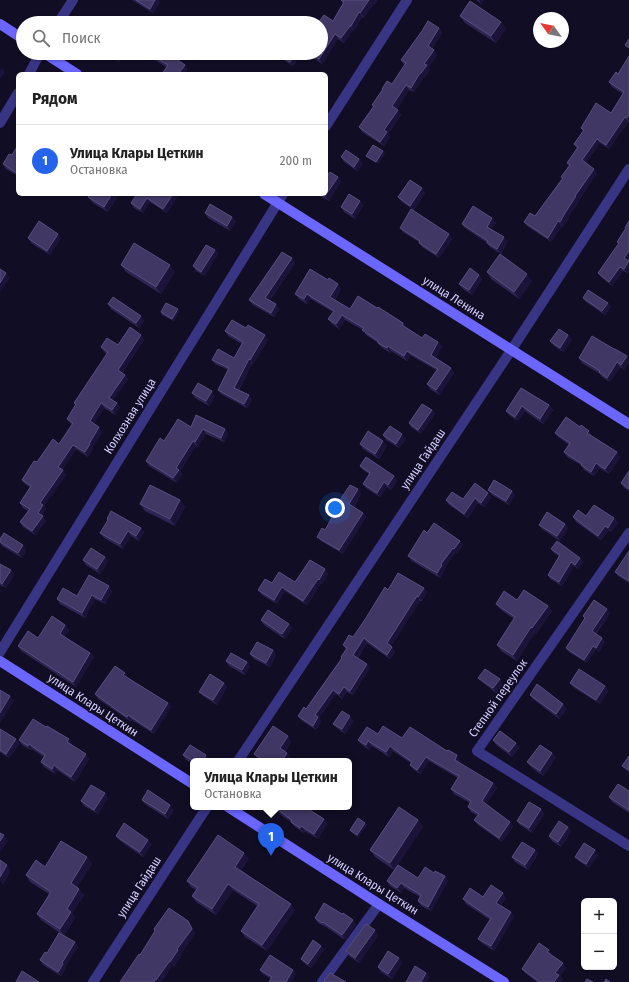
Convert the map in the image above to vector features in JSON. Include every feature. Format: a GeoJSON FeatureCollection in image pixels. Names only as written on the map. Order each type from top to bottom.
{"type":"FeatureCollection","features":[{"type":"Feature","properties":{"kind":"main road"},"geometry":{"type":"LineString","coordinates":[[0,24],[16,34]]}},
{"type":"Feature","properties":{"kind":"main road"},"geometry":{"type":"LineString","coordinates":[[55,60],[74,72]]}},
{"type":"Feature","properties":{"kind":"main road","name":"улица Ленина"},"geometry":{"type":"LineString","coordinates":[[280,198],[512,350],[629,424]]}},
{"type":"Feature","properties":{"kind":"main road","name":"улица Клары Цеткин"},"geometry":{"type":"LineString","coordinates":[[0,661],[190,782]]}},
{"type":"Feature","properties":{"kind":"main road","name":"улица Клары Цеткин"},"geometry":{"type":"LineString","coordinates":[[233,810],[504,982]]}},
{"type":"Feature","properties":{"kind":"street"},"geometry":{"type":"LineString","coordinates":[[63,16],[73,0]]}},
{"type":"Feature","properties":{"kind":"street"},"geometry":{"type":"LineString","coordinates":[[328,123],[407,0]]}},
{"type":"Feature","properties":{"kind":"street"},"geometry":{"type":"LineString","coordinates":[[30,72],[36,60]]}},
{"type":"Feature","properties":{"kind":"street"},"geometry":{"type":"LineString","coordinates":[[0,123],[16,96]]}},
{"type":"Feature","properties":{"kind":"street","name":"улица Гайдаш"},"geometry":{"type":"LineString","coordinates":[[240,758],[512,350],[629,169]]}},
{"type":"Feature","properties":{"kind":"street","name":"Колхозная улица"},"geometry":{"type":"LineString","coordinates":[[0,652],[280,198]]}},
{"type":"Feature","properties":{"kind":"street","name":"Степной переулок"},"geometry":{"type":"LineString","coordinates":[[629,533],[477,751],[629,846]]}},
{"type":"Feature","properties":{"kind":"street","name":"улица Гайдаш"},"geometry":{"type":"LineString","coordinates":[[93,982],[205,810]]}},
{"type":"Feature","properties":{"kind":"street"},"geometry":{"type":"LineString","coordinates":[[322,982],[379,904]]}},
{"type":"Feature","properties":{"kind":"building"},"geometry":{"type":"Polygon","coordinates":[[[136,0],[155,0],[150,9],[136,0]]]}},
{"type":"Feature","properties":{"kind":"building"},"geometry":{"type":"Polygon","coordinates":[[[341,0],[369,0],[341,38],[335,34],[328,45],[328,18],[333,21],[344,2],[341,0]]]}},
{"type":"Feature","properties":{"kind":"building"},"geometry":{"type":"Polygon","coordinates":[[[470,1],[501,22],[491,36],[460,16],[470,1]]]}},
{"type":"Feature","properties":{"kind":"building"},"geometry":{"type":"Polygon","coordinates":[[[428,21],[439,28],[428,46],[434,50],[424,64],[427,65],[411,88],[406,85],[392,106],[398,110],[384,130],[387,132],[380,142],[359,127],[374,106],[372,105],[387,81],[392,84],[406,63],[401,60],[428,21]]]}},
{"type":"Feature","properties":{"kind":"building"},"geometry":{"type":"Polygon","coordinates":[[[629,39],[629,48],[625,45],[629,39]]]}},
{"type":"Feature","properties":{"kind":"building"},"geometry":{"type":"Polygon","coordinates":[[[629,56],[629,115],[627,118],[625,117],[606,145],[597,139],[582,160],[594,169],[548,238],[524,222],[530,213],[535,216],[563,178],[561,177],[570,165],[567,163],[578,147],[574,144],[584,130],[581,128],[596,103],[611,113],[624,92],[609,82],[616,72],[618,74],[629,56]]]}},
{"type":"Feature","properties":{"kind":"building"},"geometry":{"type":"Polygon","coordinates":[[[160,60],[178,60],[185,65],[180,72],[163,72],[168,65],[160,60]]]}},
{"type":"Feature","properties":{"kind":"building"},"geometry":{"type":"Polygon","coordinates":[[[373,145],[383,151],[376,162],[366,156],[373,145]]]}},
{"type":"Feature","properties":{"kind":"building"},"geometry":{"type":"Polygon","coordinates":[[[16,148],[16,173],[3,164],[9,154],[12,155],[16,148]]]}},
{"type":"Feature","properties":{"kind":"building"},"geometry":{"type":"Polygon","coordinates":[[[346,150],[359,159],[354,167],[341,157],[346,150]]]}},
{"type":"Feature","properties":{"kind":"building"},"geometry":{"type":"Polygon","coordinates":[[[330,172],[338,177],[328,192],[328,174],[330,172]]]}},
{"type":"Feature","properties":{"kind":"building"},"geometry":{"type":"Polygon","coordinates":[[[410,180],[422,188],[410,206],[398,197],[410,180]]]}},
{"type":"Feature","properties":{"kind":"building"},"geometry":{"type":"Polygon","coordinates":[[[349,194],[360,201],[352,214],[341,207],[349,194]]]}},
{"type":"Feature","properties":{"kind":"building"},"geometry":{"type":"Polygon","coordinates":[[[89,196],[111,196],[104,207],[88,197],[89,196]]]}},
{"type":"Feature","properties":{"kind":"building"},"geometry":{"type":"Polygon","coordinates":[[[136,196],[172,196],[163,209],[147,198],[140,209],[131,203],[136,196]]]}},
{"type":"Feature","properties":{"kind":"building"},"geometry":{"type":"Polygon","coordinates":[[[210,204],[232,217],[227,226],[205,213],[210,204]]]}},
{"type":"Feature","properties":{"kind":"building"},"geometry":{"type":"Polygon","coordinates":[[[473,206],[492,218],[487,227],[504,237],[497,249],[487,243],[488,241],[462,224],[473,206]]]}},
{"type":"Feature","properties":{"kind":"building"},"geometry":{"type":"Polygon","coordinates":[[[411,209],[449,234],[436,254],[400,228],[411,209]]]}},
{"type":"Feature","properties":{"kind":"building"},"geometry":{"type":"Polygon","coordinates":[[[39,221],[58,234],[47,251],[28,238],[39,221]]]}},
{"type":"Feature","properties":{"kind":"building"},"geometry":{"type":"Polygon","coordinates":[[[629,221],[629,251],[624,258],[629,261],[624,269],[620,267],[609,282],[598,273],[619,243],[617,242],[629,221]]]}},
{"type":"Feature","properties":{"kind":"building"},"geometry":{"type":"Polygon","coordinates":[[[134,243],[170,265],[156,287],[121,265],[134,243]]]}},
{"type":"Feature","properties":{"kind":"building"},"geometry":{"type":"Polygon","coordinates":[[[206,245],[215,250],[201,272],[193,266],[206,245]]]}},
{"type":"Feature","properties":{"kind":"building"},"geometry":{"type":"Polygon","coordinates":[[[282,252],[292,258],[265,298],[276,304],[271,313],[249,300],[282,252]]]}},
{"type":"Feature","properties":{"kind":"building"},"geometry":{"type":"Polygon","coordinates":[[[500,254],[527,274],[514,292],[487,272],[500,254]]]}},
{"type":"Feature","properties":{"kind":"building"},"geometry":{"type":"Polygon","coordinates":[[[470,268],[479,275],[469,290],[459,284],[470,268]]]}},
{"type":"Feature","properties":{"kind":"building"},"geometry":{"type":"Polygon","coordinates":[[[0,269],[6,273],[0,283],[0,269]]]}},
{"type":"Feature","properties":{"kind":"building"},"geometry":{"type":"Polygon","coordinates":[[[310,269],[338,284],[330,297],[350,309],[358,296],[403,323],[402,325],[422,338],[425,334],[438,342],[431,355],[451,368],[436,390],[427,384],[438,369],[407,351],[404,356],[388,346],[387,348],[378,343],[378,341],[362,330],[364,328],[342,315],[336,324],[328,319],[334,311],[307,294],[304,299],[295,294],[310,269]]]}},
{"type":"Feature","properties":{"kind":"building"},"geometry":{"type":"Polygon","coordinates":[[[588,290],[608,303],[602,311],[583,298],[588,290]]]}},
{"type":"Feature","properties":{"kind":"building"},"geometry":{"type":"Polygon","coordinates":[[[113,297],[141,316],[136,323],[108,304],[113,297]]]}},
{"type":"Feature","properties":{"kind":"building"},"geometry":{"type":"Polygon","coordinates":[[[166,303],[178,309],[172,319],[161,312],[166,303]]]}},
{"type":"Feature","properties":{"kind":"building"},"geometry":{"type":"Polygon","coordinates":[[[232,320],[246,328],[248,325],[265,335],[250,360],[249,359],[234,388],[249,395],[244,404],[218,390],[229,368],[212,360],[218,349],[234,358],[243,342],[225,331],[232,320]]]}},
{"type":"Feature","properties":{"kind":"building"},"geometry":{"type":"Polygon","coordinates":[[[130,327],[141,335],[118,370],[125,375],[109,398],[117,403],[112,410],[101,403],[90,421],[99,427],[85,452],[73,445],[58,467],[63,470],[40,503],[43,505],[38,513],[43,516],[32,531],[20,522],[30,509],[20,503],[31,486],[22,480],[34,461],[37,462],[53,439],[59,444],[73,423],[67,419],[76,404],[74,403],[108,352],[101,347],[107,338],[118,345],[130,327]]]}},
{"type":"Feature","properties":{"kind":"building"},"geometry":{"type":"Polygon","coordinates":[[[559,329],[568,335],[560,348],[550,341],[559,329]]]}},
{"type":"Feature","properties":{"kind":"building"},"geometry":{"type":"Polygon","coordinates":[[[592,336],[627,356],[621,365],[617,362],[607,378],[599,372],[600,371],[579,358],[592,336]]]}},
{"type":"Feature","properties":{"kind":"building"},"geometry":{"type":"Polygon","coordinates":[[[198,383],[212,391],[206,401],[192,393],[198,383]]]}},
{"type":"Feature","properties":{"kind":"building"},"geometry":{"type":"Polygon","coordinates":[[[521,388],[549,405],[540,419],[522,406],[515,417],[506,411],[521,388]]]}},
{"type":"Feature","properties":{"kind":"building"},"geometry":{"type":"Polygon","coordinates":[[[422,404],[432,410],[418,430],[409,423],[422,404]]]}},
{"type":"Feature","properties":{"kind":"building"},"geometry":{"type":"Polygon","coordinates":[[[196,415],[225,429],[221,438],[203,429],[195,442],[193,441],[176,468],[179,470],[173,478],[146,461],[160,438],[164,441],[178,419],[191,427],[196,415]]]}},
{"type":"Feature","properties":{"kind":"building"},"geometry":{"type":"Polygon","coordinates":[[[566,417],[580,427],[581,425],[589,431],[587,433],[617,452],[605,469],[596,463],[591,472],[564,452],[570,443],[555,433],[566,417]]]}},
{"type":"Feature","properties":{"kind":"building"},"geometry":{"type":"Polygon","coordinates":[[[390,426],[402,434],[396,444],[383,435],[390,426]]]}},
{"type":"Feature","properties":{"kind":"building"},"geometry":{"type":"Polygon","coordinates":[[[368,431],[383,441],[375,454],[360,444],[368,431]]]}},
{"type":"Feature","properties":{"kind":"building"},"geometry":{"type":"Polygon","coordinates":[[[366,457],[394,476],[388,485],[384,482],[377,493],[363,484],[370,473],[360,466],[366,457]]]}},
{"type":"Feature","properties":{"kind":"building"},"geometry":{"type":"Polygon","coordinates":[[[629,471],[629,489],[621,483],[629,471]]]}},
{"type":"Feature","properties":{"kind":"building"},"geometry":{"type":"Polygon","coordinates":[[[494,480],[512,491],[506,501],[488,490],[494,480]]]}},
{"type":"Feature","properties":{"kind":"building"},"geometry":{"type":"Polygon","coordinates":[[[475,483],[488,493],[481,503],[475,498],[464,514],[446,500],[452,492],[463,499],[475,483]]]}},
{"type":"Feature","properties":{"kind":"building"},"geometry":{"type":"Polygon","coordinates":[[[150,485],[180,500],[170,519],[140,504],[150,485]]]}},
{"type":"Feature","properties":{"kind":"building"},"geometry":{"type":"Polygon","coordinates":[[[350,485],[358,489],[349,504],[363,513],[339,550],[317,537],[322,528],[325,530],[338,507],[336,506],[350,485]]]}},
{"type":"Feature","properties":{"kind":"building"},"geometry":{"type":"Polygon","coordinates":[[[594,505],[614,518],[608,528],[605,526],[598,536],[573,517],[578,510],[586,516],[594,505]]]}},
{"type":"Feature","properties":{"kind":"building"},"geometry":{"type":"Polygon","coordinates":[[[111,511],[141,528],[136,536],[128,531],[120,544],[100,533],[108,520],[107,519],[111,511]]]}},
{"type":"Feature","properties":{"kind":"building"},"geometry":{"type":"Polygon","coordinates":[[[547,512],[565,524],[557,536],[539,525],[547,512]]]}},
{"type":"Feature","properties":{"kind":"building"},"geometry":{"type":"Polygon","coordinates":[[[434,523],[460,541],[441,564],[442,565],[437,573],[408,556],[424,530],[427,533],[434,523]]]}},
{"type":"Feature","properties":{"kind":"building"},"geometry":{"type":"Polygon","coordinates":[[[4,533],[23,545],[18,553],[0,542],[0,539],[4,533]]]}},
{"type":"Feature","properties":{"kind":"building"},"geometry":{"type":"Polygon","coordinates":[[[557,541],[580,558],[575,565],[571,562],[559,582],[548,575],[560,555],[551,549],[557,541]]]}},
{"type":"Feature","properties":{"kind":"building"},"geometry":{"type":"Polygon","coordinates":[[[91,548],[105,557],[97,569],[83,560],[91,548]]]}},
{"type":"Feature","properties":{"kind":"building"},"geometry":{"type":"Polygon","coordinates":[[[629,551],[629,581],[615,572],[629,551]]]}},
{"type":"Feature","properties":{"kind":"building"},"geometry":{"type":"Polygon","coordinates":[[[310,560],[325,569],[319,580],[318,579],[303,601],[282,587],[274,600],[258,590],[265,579],[272,583],[279,572],[295,582],[310,560]]]}},
{"type":"Feature","properties":{"kind":"building"},"geometry":{"type":"Polygon","coordinates":[[[0,564],[11,570],[2,584],[0,582],[0,564]]]}},
{"type":"Feature","properties":{"kind":"building"},"geometry":{"type":"Polygon","coordinates":[[[398,573],[424,588],[418,597],[417,596],[387,643],[392,647],[387,655],[364,638],[353,655],[367,664],[350,691],[344,687],[339,694],[333,690],[315,715],[318,717],[313,726],[298,716],[304,707],[306,709],[342,658],[341,657],[347,648],[343,645],[349,635],[353,637],[385,587],[388,590],[398,573]]]}},
{"type":"Feature","properties":{"kind":"building"},"geometry":{"type":"Polygon","coordinates":[[[89,575],[109,586],[101,600],[92,595],[82,613],[57,599],[63,588],[77,596],[89,575]]]}},
{"type":"Feature","properties":{"kind":"building"},"geometry":{"type":"Polygon","coordinates":[[[524,590],[548,606],[532,628],[531,627],[513,655],[497,645],[515,617],[496,604],[504,591],[517,600],[524,590]]]}},
{"type":"Feature","properties":{"kind":"building"},"geometry":{"type":"Polygon","coordinates":[[[594,600],[607,609],[592,631],[602,638],[596,648],[593,646],[584,660],[566,648],[585,618],[583,616],[594,600]]]}},
{"type":"Feature","properties":{"kind":"building"},"geometry":{"type":"Polygon","coordinates":[[[268,610],[289,624],[282,634],[261,620],[268,610]]]}},
{"type":"Feature","properties":{"kind":"building"},"geometry":{"type":"Polygon","coordinates":[[[52,616],[65,625],[60,634],[90,653],[73,682],[18,646],[28,631],[38,638],[52,616]]]}},
{"type":"Feature","properties":{"kind":"building"},"geometry":{"type":"Polygon","coordinates":[[[257,642],[273,650],[266,663],[250,654],[257,642]]]}},
{"type":"Feature","properties":{"kind":"building"},"geometry":{"type":"Polygon","coordinates":[[[231,653],[247,662],[242,670],[226,661],[231,653]]]}},
{"type":"Feature","properties":{"kind":"building"},"geometry":{"type":"Polygon","coordinates":[[[115,666],[125,673],[123,675],[168,703],[151,730],[128,715],[127,717],[95,694],[115,666]]]}},
{"type":"Feature","properties":{"kind":"building"},"geometry":{"type":"Polygon","coordinates":[[[485,669],[500,679],[493,688],[478,678],[485,669]]]}},
{"type":"Feature","properties":{"kind":"building"},"geometry":{"type":"Polygon","coordinates":[[[579,669],[605,686],[596,700],[570,683],[579,669]]]}},
{"type":"Feature","properties":{"kind":"building"},"geometry":{"type":"Polygon","coordinates":[[[210,674],[224,683],[213,700],[199,692],[210,674]]]}},
{"type":"Feature","properties":{"kind":"building"},"geometry":{"type":"Polygon","coordinates":[[[537,684],[563,704],[556,714],[530,695],[537,684]]]}},
{"type":"Feature","properties":{"kind":"building"},"geometry":{"type":"Polygon","coordinates":[[[0,690],[10,696],[0,713],[0,690]]]}},
{"type":"Feature","properties":{"kind":"building"},"geometry":{"type":"Polygon","coordinates":[[[342,711],[350,716],[342,729],[333,724],[342,711]]]}},
{"type":"Feature","properties":{"kind":"building"},"geometry":{"type":"Polygon","coordinates":[[[33,719],[69,739],[67,742],[86,754],[71,777],[54,765],[52,769],[41,762],[45,755],[29,744],[28,746],[19,740],[33,719]]]}},
{"type":"Feature","properties":{"kind":"building"},"geometry":{"type":"Polygon","coordinates":[[[273,726],[288,736],[280,748],[287,753],[284,758],[260,758],[254,754],[273,726]]]}},
{"type":"Feature","properties":{"kind":"building"},"geometry":{"type":"Polygon","coordinates":[[[383,726],[402,738],[410,727],[447,751],[448,750],[457,755],[455,760],[493,783],[482,801],[510,822],[499,838],[474,820],[479,814],[468,807],[471,801],[451,789],[459,776],[426,757],[417,770],[410,765],[412,762],[390,746],[386,752],[368,741],[366,745],[358,740],[367,727],[378,734],[383,726]]]}},
{"type":"Feature","properties":{"kind":"building"},"geometry":{"type":"Polygon","coordinates":[[[0,729],[16,739],[6,754],[0,750],[0,729]]]}},
{"type":"Feature","properties":{"kind":"building"},"geometry":{"type":"Polygon","coordinates":[[[500,731],[516,743],[509,752],[493,740],[500,731]]]}},
{"type":"Feature","properties":{"kind":"building"},"geometry":{"type":"Polygon","coordinates":[[[190,745],[206,755],[204,758],[190,759],[183,755],[190,745]]]}},
{"type":"Feature","properties":{"kind":"building"},"geometry":{"type":"Polygon","coordinates":[[[540,745],[552,753],[540,771],[527,762],[540,745]]]}},
{"type":"Feature","properties":{"kind":"building"},"geometry":{"type":"Polygon","coordinates":[[[629,756],[629,770],[622,766],[629,756]]]}},
{"type":"Feature","properties":{"kind":"building"},"geometry":{"type":"Polygon","coordinates":[[[618,784],[629,791],[629,810],[609,797],[618,784]]]}},
{"type":"Feature","properties":{"kind":"building"},"geometry":{"type":"Polygon","coordinates":[[[91,785],[105,793],[94,810],[81,801],[91,785]]]}},
{"type":"Feature","properties":{"kind":"building"},"geometry":{"type":"Polygon","coordinates":[[[148,790],[170,805],[165,814],[142,800],[148,790]]]}},
{"type":"Feature","properties":{"kind":"building"},"geometry":{"type":"Polygon","coordinates":[[[529,802],[541,809],[529,828],[517,821],[529,802]]]}},
{"type":"Feature","properties":{"kind":"building"},"geometry":{"type":"Polygon","coordinates":[[[399,807],[418,820],[390,863],[370,850],[399,807]]]}},
{"type":"Feature","properties":{"kind":"building"},"geometry":{"type":"Polygon","coordinates":[[[278,810],[310,810],[324,819],[314,834],[301,826],[300,828],[291,822],[292,820],[278,810]]]}},
{"type":"Feature","properties":{"kind":"building"},"geometry":{"type":"Polygon","coordinates":[[[358,818],[365,823],[357,835],[350,830],[358,818]]]}},
{"type":"Feature","properties":{"kind":"building"},"geometry":{"type":"Polygon","coordinates":[[[559,821],[568,827],[558,842],[549,836],[559,821]]]}},
{"type":"Feature","properties":{"kind":"building"},"geometry":{"type":"Polygon","coordinates":[[[124,823],[148,840],[140,852],[116,836],[124,823]]]}},
{"type":"Feature","properties":{"kind":"building"},"geometry":{"type":"Polygon","coordinates":[[[0,833],[4,835],[0,841],[0,833]]]}},
{"type":"Feature","properties":{"kind":"building"},"geometry":{"type":"Polygon","coordinates":[[[218,835],[244,853],[235,867],[291,904],[262,945],[241,931],[259,904],[228,884],[212,909],[192,896],[198,888],[187,881],[218,835]]]}},
{"type":"Feature","properties":{"kind":"building"},"geometry":{"type":"Polygon","coordinates":[[[61,841],[87,857],[71,883],[79,889],[67,909],[71,912],[60,929],[37,914],[51,892],[26,875],[36,860],[45,867],[61,841]]]}},
{"type":"Feature","properties":{"kind":"building"},"geometry":{"type":"Polygon","coordinates":[[[522,842],[535,850],[525,865],[512,857],[522,842]]]}},
{"type":"Feature","properties":{"kind":"building"},"geometry":{"type":"Polygon","coordinates":[[[584,843],[595,850],[586,864],[575,857],[584,843]]]}},
{"type":"Feature","properties":{"kind":"building"},"geometry":{"type":"Polygon","coordinates":[[[0,860],[7,865],[0,877],[0,860]]]}},
{"type":"Feature","properties":{"kind":"building"},"geometry":{"type":"Polygon","coordinates":[[[398,865],[418,878],[425,867],[434,873],[435,871],[445,876],[428,907],[418,901],[421,895],[401,883],[397,888],[387,881],[398,865]]]}},
{"type":"Feature","properties":{"kind":"building"},"geometry":{"type":"Polygon","coordinates":[[[491,885],[503,893],[496,903],[511,912],[491,946],[478,939],[491,918],[463,899],[470,888],[483,897],[491,885]]]}},
{"type":"Feature","properties":{"kind":"building"},"geometry":{"type":"Polygon","coordinates":[[[324,903],[353,920],[342,935],[315,918],[324,903]]]}},
{"type":"Feature","properties":{"kind":"building"},"geometry":{"type":"Polygon","coordinates":[[[169,908],[188,921],[192,929],[177,949],[178,950],[170,962],[154,982],[120,982],[139,954],[140,955],[155,931],[154,929],[169,908]]]}},
{"type":"Feature","properties":{"kind":"building"},"geometry":{"type":"Polygon","coordinates":[[[366,924],[375,930],[355,958],[346,951],[366,924]]]}},
{"type":"Feature","properties":{"kind":"building"},"geometry":{"type":"Polygon","coordinates":[[[59,933],[75,942],[58,972],[40,960],[45,952],[47,953],[59,933]]]}},
{"type":"Feature","properties":{"kind":"building"},"geometry":{"type":"Polygon","coordinates":[[[313,940],[321,946],[308,964],[301,959],[313,940]]]}},
{"type":"Feature","properties":{"kind":"building"},"geometry":{"type":"Polygon","coordinates":[[[539,943],[549,950],[547,952],[563,963],[555,973],[559,975],[554,982],[540,982],[522,969],[539,943]]]}},
{"type":"Feature","properties":{"kind":"building"},"geometry":{"type":"Polygon","coordinates":[[[388,951],[399,958],[388,974],[378,967],[388,951]]]}},
{"type":"Feature","properties":{"kind":"building"},"geometry":{"type":"Polygon","coordinates":[[[270,955],[293,970],[286,982],[269,982],[272,977],[260,970],[270,955]]]}},
{"type":"Feature","properties":{"kind":"building"},"geometry":{"type":"Polygon","coordinates":[[[415,966],[426,973],[421,982],[406,982],[415,966]]]}},
{"type":"Feature","properties":{"kind":"building"},"geometry":{"type":"Polygon","coordinates":[[[22,971],[39,982],[16,982],[22,971]]]}},
{"type":"Feature","properties":{"kind":"building"},"geometry":{"type":"Polygon","coordinates":[[[330,973],[346,982],[325,982],[324,981],[330,973]]]}},
{"type":"Feature","properties":{"kind":"building"},"geometry":{"type":"Polygon","coordinates":[[[587,979],[593,982],[585,982],[587,979]]]}},
{"type":"Feature","properties":{"kind":"place","name":"Улица Клары Цеткин"},"geometry":{"type":"Point","coordinates":[271,856]}}]}
